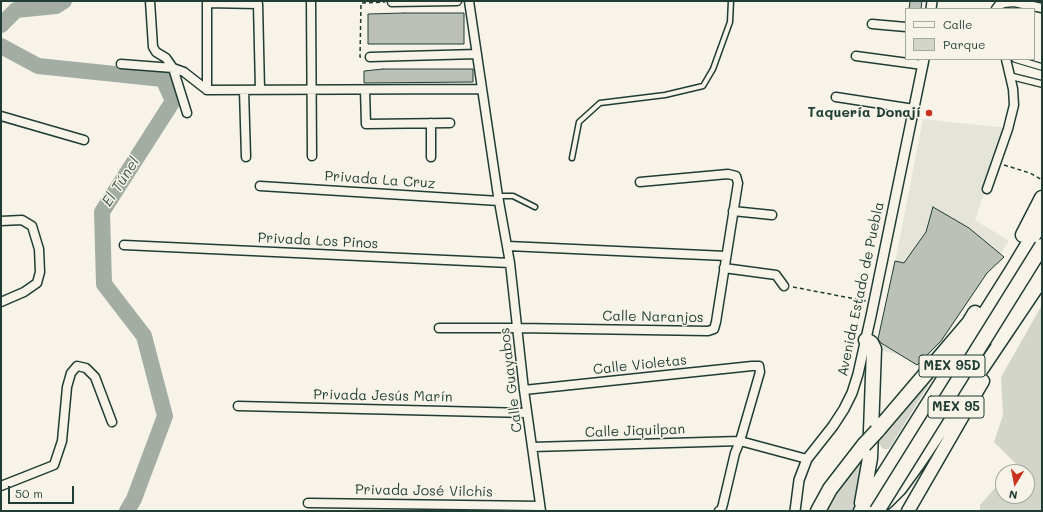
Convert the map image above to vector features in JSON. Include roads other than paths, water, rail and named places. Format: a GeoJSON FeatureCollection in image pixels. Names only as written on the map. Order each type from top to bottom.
{"type":"FeatureCollection","features":[{"type":"Feature","properties":{"kind":"highway"},"geometry":{"type":"LineString","coordinates":[[818,511],[830,489],[864,445],[969,323],[1029,225],[1042,198]]}},
{"type":"Feature","properties":{"kind":"highway","name":"MEX 95D"},"geometry":{"type":"LineString","coordinates":[[861,511],[1008,278],[1042,221]]}},
{"type":"Feature","properties":{"kind":"highway","name":"MEX 95D"},"geometry":{"type":"LineString","coordinates":[[876,511],[1042,246]]}},
{"type":"Feature","properties":{"kind":"highway"},"geometry":{"type":"LineString","coordinates":[[861,511],[892,462],[934,402],[960,369],[1003,322],[1027,288],[1042,261]]}},
{"type":"Feature","properties":{"kind":"highway"},"geometry":{"type":"LineString","coordinates":[[861,511],[870,458],[874,349],[871,343],[866,340]]}},
{"type":"Feature","properties":{"kind":"main road","name":"MEX 95"},"geometry":{"type":"LineString","coordinates":[[876,511],[900,489],[1042,280]]}},
{"type":"Feature","properties":{"kind":"main road","name":"MEX 95"},"geometry":{"type":"LineString","coordinates":[[908,511],[1022,310]]}},
{"type":"Feature","properties":{"kind":"street"},"geometry":{"type":"LineString","coordinates":[[150,1],[153,47],[156,52],[166,58],[173,68],[187,113]]}},
{"type":"Feature","properties":{"kind":"street"},"geometry":{"type":"LineString","coordinates":[[311,1],[312,156]]}},
{"type":"Feature","properties":{"kind":"street"},"geometry":{"type":"LineString","coordinates":[[392,2],[457,1]]}},
{"type":"Feature","properties":{"kind":"street","name":"Calle Guayabos"},"geometry":{"type":"LineString","coordinates":[[469,1],[498,198],[508,246],[524,390],[541,508]]}},
{"type":"Feature","properties":{"kind":"street"},"geometry":{"type":"LineString","coordinates":[[997,7],[1004,2],[1014,1],[1042,8]]}},
{"type":"Feature","properties":{"kind":"street"},"geometry":{"type":"LineString","coordinates":[[207,90],[207,3],[258,4],[260,90]]}},
{"type":"Feature","properties":{"kind":"street"},"geometry":{"type":"LineString","coordinates":[[872,24],[905,28]]}},
{"type":"Feature","properties":{"kind":"street"},"geometry":{"type":"LineString","coordinates":[[370,57],[478,54]]}},
{"type":"Feature","properties":{"kind":"street"},"geometry":{"type":"LineString","coordinates":[[856,56],[923,62]]}},
{"type":"Feature","properties":{"kind":"street"},"geometry":{"type":"LineString","coordinates":[[987,189],[1008,129],[1014,105],[1013,89],[1006,60]]}},
{"type":"Feature","properties":{"kind":"street"},"geometry":{"type":"LineString","coordinates":[[1018,60],[1042,67]]}},
{"type":"Feature","properties":{"kind":"street","name":"Avenida Estado de Puebla"},"geometry":{"type":"LineString","coordinates":[[795,511],[799,480],[807,459],[833,426],[844,409],[852,393],[858,374],[923,62]]}},
{"type":"Feature","properties":{"kind":"street"},"geometry":{"type":"LineString","coordinates":[[121,64],[173,68],[184,72],[207,90],[482,89]]}},
{"type":"Feature","properties":{"kind":"street"},"geometry":{"type":"LineString","coordinates":[[1010,76],[1042,84]]}},
{"type":"Feature","properties":{"kind":"street"},"geometry":{"type":"LineString","coordinates":[[244,90],[246,157]]}},
{"type":"Feature","properties":{"kind":"street"},"geometry":{"type":"LineString","coordinates":[[365,90],[366,124],[450,123]]}},
{"type":"Feature","properties":{"kind":"street"},"geometry":{"type":"LineString","coordinates":[[836,97],[914,109]]}},
{"type":"Feature","properties":{"kind":"street"},"geometry":{"type":"LineString","coordinates":[[1,116],[84,140]]}},
{"type":"Feature","properties":{"kind":"street"},"geometry":{"type":"LineString","coordinates":[[431,123],[431,157]]}},
{"type":"Feature","properties":{"kind":"street","name":"Calle Naranjos"},"geometry":{"type":"LineString","coordinates":[[518,328],[708,331],[714,329],[738,183],[736,176],[728,174],[640,182]]}},
{"type":"Feature","properties":{"kind":"street","name":"Privada La Cruz"},"geometry":{"type":"LineString","coordinates":[[260,186],[498,198]]}},
{"type":"Feature","properties":{"kind":"street"},"geometry":{"type":"LineString","coordinates":[[733,211],[772,215]]}},
{"type":"Feature","properties":{"kind":"street"},"geometry":{"type":"LineString","coordinates":[[1,221],[22,220],[32,226],[39,249],[40,272],[37,283],[24,292],[1,302]]}},
{"type":"Feature","properties":{"kind":"street","name":"Privada Los Pinos"},"geometry":{"type":"LineString","coordinates":[[124,245],[510,263]]}},
{"type":"Feature","properties":{"kind":"street"},"geometry":{"type":"LineString","coordinates":[[508,246],[726,256]]}},
{"type":"Feature","properties":{"kind":"street"},"geometry":{"type":"LineString","coordinates":[[724,268],[776,275],[784,286]]}},
{"type":"Feature","properties":{"kind":"street"},"geometry":{"type":"LineString","coordinates":[[439,328],[518,328]]}},
{"type":"Feature","properties":{"kind":"street"},"geometry":{"type":"LineString","coordinates":[[1,486],[54,465],[62,441],[67,387],[71,373],[77,366],[86,368],[95,377],[112,422]]}},
{"type":"Feature","properties":{"kind":"street","name":"Calle Violetas"},"geometry":{"type":"LineString","coordinates":[[524,390],[759,366],[760,372],[740,441]]}},
{"type":"Feature","properties":{"kind":"street","name":"Privada Jesús Marín"},"geometry":{"type":"LineString","coordinates":[[238,406],[527,413]]}},
{"type":"Feature","properties":{"kind":"street"},"geometry":{"type":"LineString","coordinates":[[719,511],[723,504],[735,453],[740,441]]}},
{"type":"Feature","properties":{"kind":"street","name":"Calle Jiquilpan"},"geometry":{"type":"LineString","coordinates":[[532,447],[740,441],[807,459]]}},
{"type":"Feature","properties":{"kind":"street","name":"Privada José Vilchis"},"geometry":{"type":"LineString","coordinates":[[308,503],[541,508]]}},
{"type":"Feature","properties":{"kind":"lane"},"geometry":{"type":"LineString","coordinates":[[572,158],[579,122],[600,103],[665,95],[703,86],[713,70],[730,22],[731,1]]}},
{"type":"Feature","properties":{"kind":"lane"},"geometry":{"type":"LineString","coordinates":[[498,198],[513,196],[535,207]]}},
{"type":"Feature","properties":{"kind":"waterway","name":"El Túnel"},"geometry":{"type":"LineString","coordinates":[[1,25],[16,10],[56,6],[64,1]]}},
{"type":"Feature","properties":{"kind":"waterway","name":"El Túnel"},"geometry":{"type":"LineString","coordinates":[[1,46],[38,66],[163,79],[173,101],[102,212],[104,284],[144,336],[165,416],[134,499],[127,511]]}},
{"type":"Feature","properties":{"kind":"place","name":"Taquería Donají"},"geometry":{"type":"Point","coordinates":[929,113]}}]}
